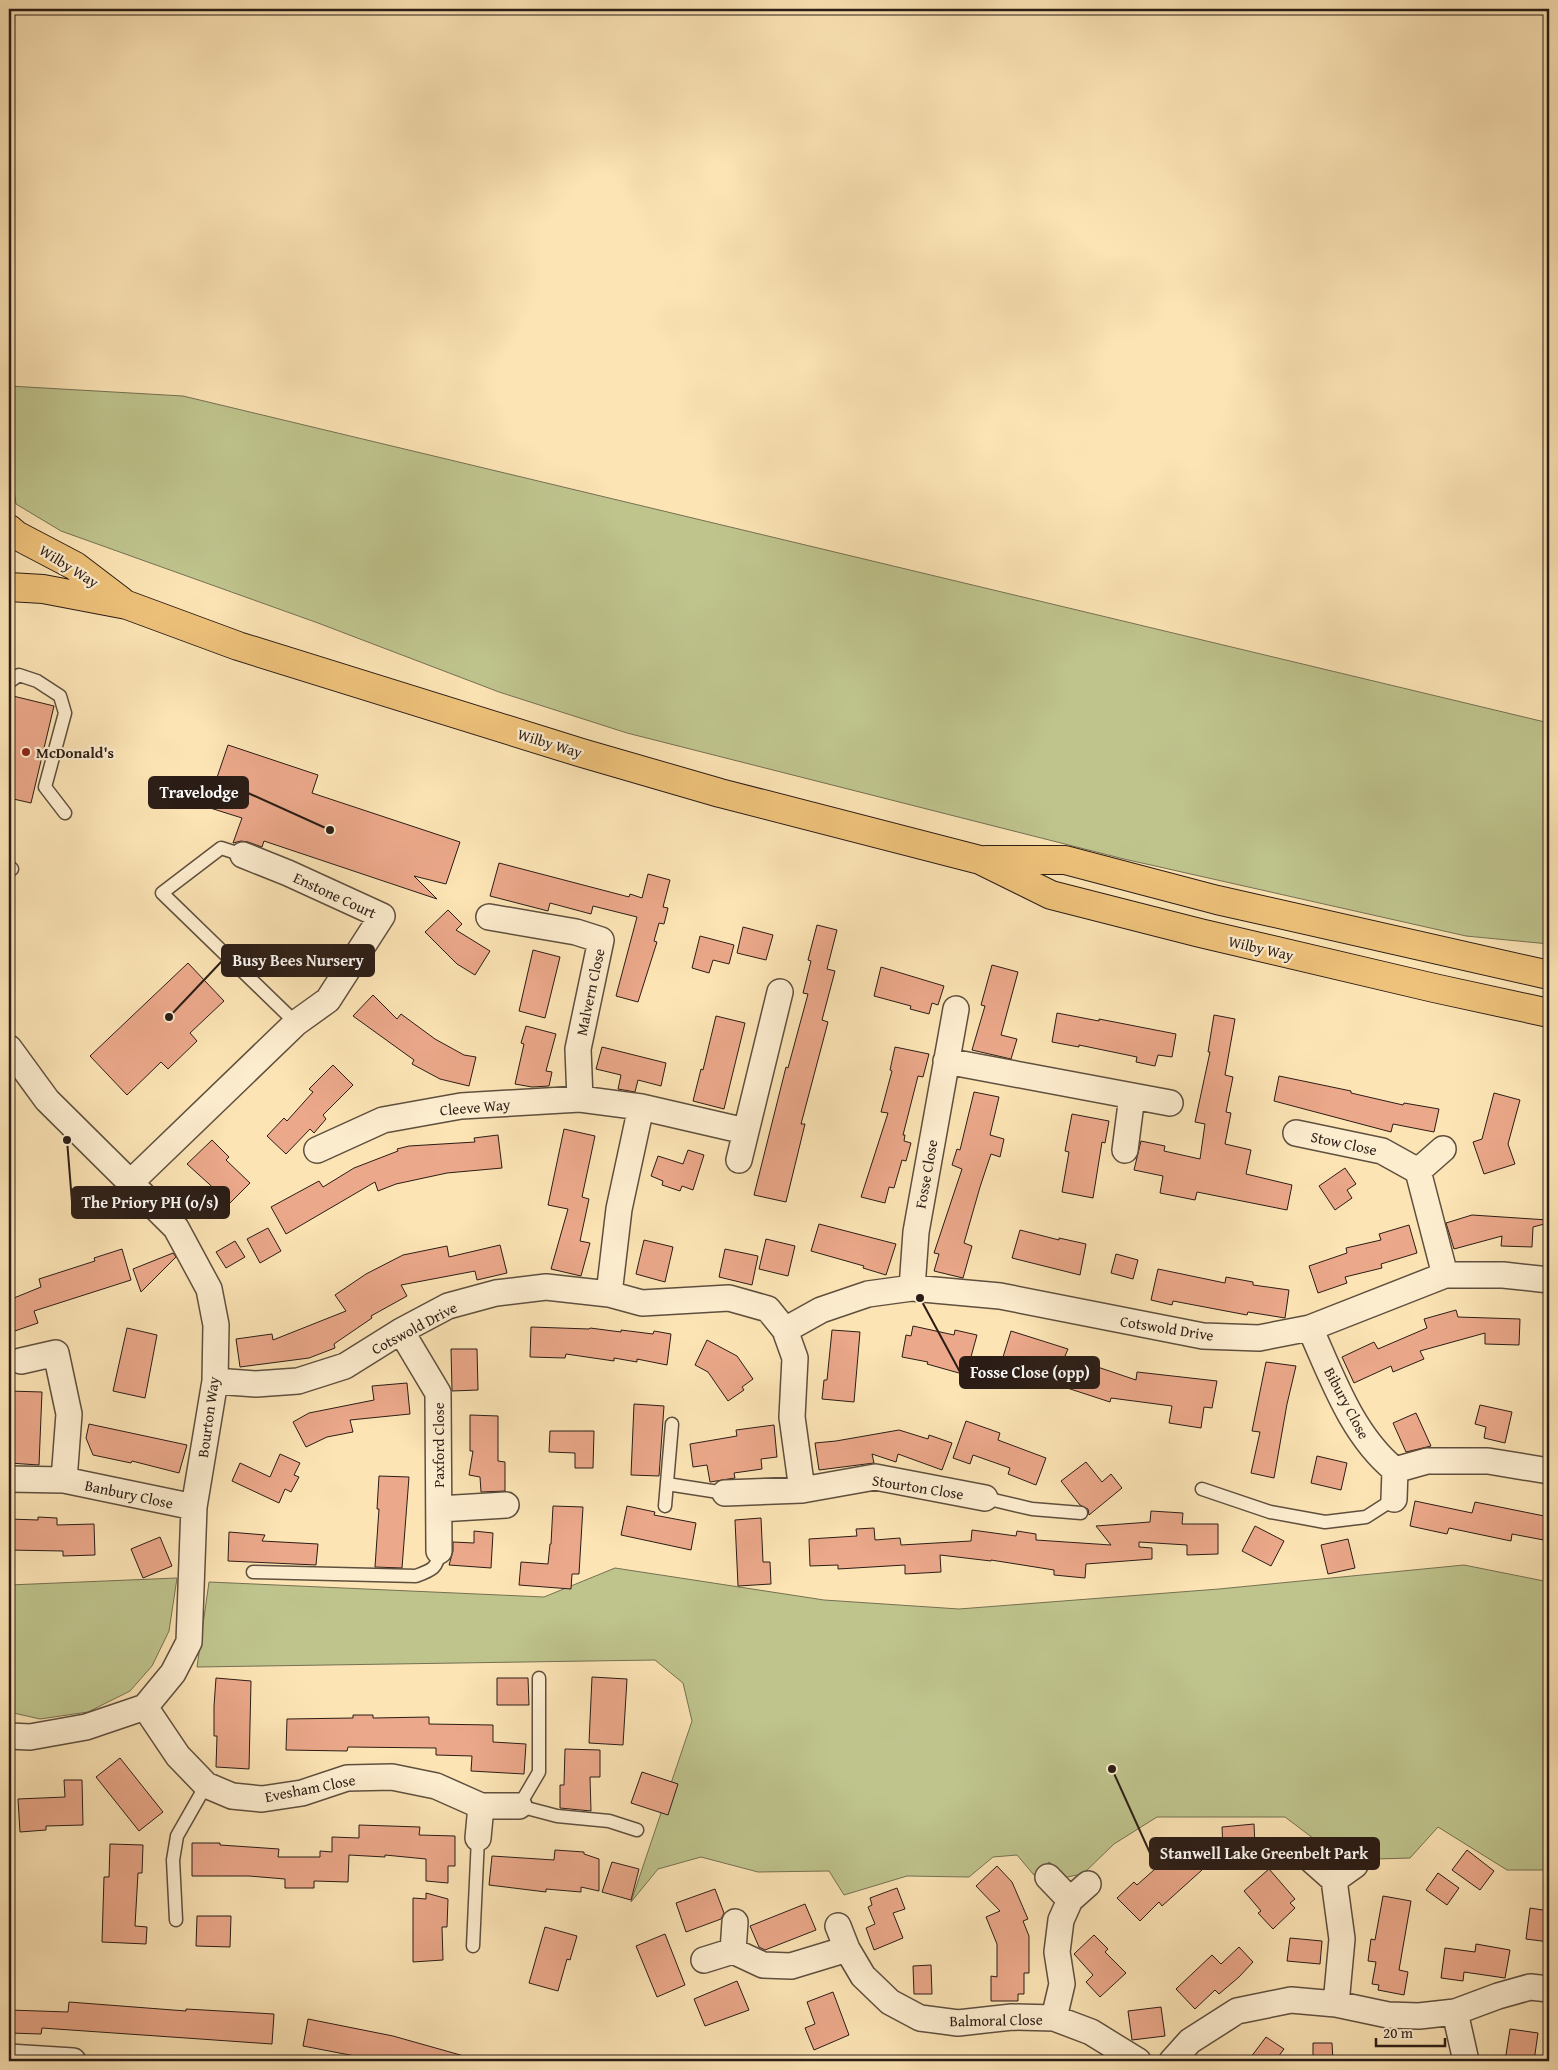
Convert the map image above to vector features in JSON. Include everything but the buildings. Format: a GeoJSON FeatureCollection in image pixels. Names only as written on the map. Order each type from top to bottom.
{"type":"FeatureCollection","features":[{"type":"Feature","properties":{"kind":"highway","name":"Wilby Way"},"geometry":{"type":"LineString","coordinates":[[9,529],[16,536],[75,566],[127,605]]}},
{"type":"Feature","properties":{"kind":"highway","name":"Wilby Way"},"geometry":{"type":"LineString","coordinates":[[9,587],[43,589],[127,605],[238,646],[582,753],[720,793],[980,860],[1051,895],[1200,934],[1549,1013]]}},
{"type":"Feature","properties":{"kind":"highway","name":"Wilby Way"},"geometry":{"type":"LineString","coordinates":[[980,860],[1065,860],[1217,900],[1549,975]]}},
{"type":"Feature","properties":{"kind":"street","name":"Enstone Court"},"geometry":{"type":"LineString","coordinates":[[130,1183],[296,1023],[328,1000],[382,916],[288,872],[243,855]]}},
{"type":"Feature","properties":{"kind":"street","name":"Malvern Close"},"geometry":{"type":"LineString","coordinates":[[489,917],[576,932],[601,940],[578,1048],[580,1099]]}},
{"type":"Feature","properties":{"kind":"street"},"geometry":{"type":"LineString","coordinates":[[739,1160],[780,992]]}},
{"type":"Feature","properties":{"kind":"street","name":"Fosse Close"},"geometry":{"type":"LineString","coordinates":[[912,1288],[916,1232],[956,1009]]}},
{"type":"Feature","properties":{"kind":"street","name":"Bourton Way"},"geometry":{"type":"LineString","coordinates":[[9,1048],[47,1100],[176,1228],[209,1289],[216,1325],[214,1381],[194,1507],[189,1642],[173,1673],[145,1707]]}},
{"type":"Feature","properties":{"kind":"street"},"geometry":{"type":"LineString","coordinates":[[946,1061],[1170,1103]]}},
{"type":"Feature","properties":{"kind":"street"},"geometry":{"type":"LineString","coordinates":[[1124,1150],[1132,1096]]}},
{"type":"Feature","properties":{"kind":"street","name":"Cleeve Way"},"geometry":{"type":"LineString","coordinates":[[317,1150],[383,1120],[461,1106],[580,1099],[641,1106],[746,1131]]}},
{"type":"Feature","properties":{"kind":"street"},"geometry":{"type":"LineString","coordinates":[[608,1294],[619,1209],[641,1106]]}},
{"type":"Feature","properties":{"kind":"street","name":"Stow Close"},"geometry":{"type":"LineString","coordinates":[[1296,1133],[1382,1150],[1418,1171]]}},
{"type":"Feature","properties":{"kind":"street"},"geometry":{"type":"LineString","coordinates":[[1443,1148],[1418,1171],[1445,1275]]}},
{"type":"Feature","properties":{"kind":"street","name":"Cotswold Drive"},"geometry":{"type":"LineString","coordinates":[[785,1330],[820,1310],[868,1294],[912,1288],[1000,1296],[1203,1336],[1260,1338],[1310,1328],[1445,1275],[1503,1275],[1549,1280]]}},
{"type":"Feature","properties":{"kind":"street","name":"Cotswold Drive"},"geometry":{"type":"LineString","coordinates":[[214,1381],[256,1384],[298,1382],[345,1366],[401,1331],[448,1306],[496,1293],[546,1287],[608,1294],[642,1303],[729,1298],[768,1309],[785,1330],[795,1358],[792,1417],[802,1490]]}},
{"type":"Feature","properties":{"kind":"street","name":"Bibury Close"},"geometry":{"type":"LineString","coordinates":[[1310,1328],[1336,1387],[1363,1435],[1380,1458],[1395,1470]]}},
{"type":"Feature","properties":{"kind":"street","name":"Paxford Close"},"geometry":{"type":"LineString","coordinates":[[401,1331],[438,1393],[439,1551]]}},
{"type":"Feature","properties":{"kind":"street","name":"Banbury Close"},"geometry":{"type":"LineString","coordinates":[[21,1361],[56,1353],[69,1414],[64,1480]]}},
{"type":"Feature","properties":{"kind":"street"},"geometry":{"type":"LineString","coordinates":[[1394,1499],[1395,1470],[1427,1461],[1488,1461],[1549,1471]]}},
{"type":"Feature","properties":{"kind":"street","name":"Stourton Close"},"geometry":{"type":"LineString","coordinates":[[725,1493],[802,1490],[875,1477],[985,1498]]}},
{"type":"Feature","properties":{"kind":"street","name":"Banbury Close"},"geometry":{"type":"LineString","coordinates":[[9,1479],[64,1480],[194,1507]]}},
{"type":"Feature","properties":{"kind":"street","name":"Paxford Close"},"geometry":{"type":"LineString","coordinates":[[439,1509],[506,1505]]}},
{"type":"Feature","properties":{"kind":"street"},"geometry":{"type":"LineString","coordinates":[[9,1736],[30,1737],[86,1727],[145,1707]]}},
{"type":"Feature","properties":{"kind":"street","name":"Evesham Close"},"geometry":{"type":"LineString","coordinates":[[145,1707],[178,1756],[206,1785],[232,1796],[262,1799],[302,1793],[347,1778],[392,1777],[436,1786],[481,1806],[519,1806]]}},
{"type":"Feature","properties":{"kind":"street"},"geometry":{"type":"LineString","coordinates":[[478,1838],[481,1806]]}},
{"type":"Feature","properties":{"kind":"street"},"geometry":{"type":"LineString","coordinates":[[1308,1856],[1334,1880],[1342,1939],[1336,2004]]}},
{"type":"Feature","properties":{"kind":"street"},"geometry":{"type":"LineString","coordinates":[[1334,1880],[1355,1865]]}},
{"type":"Feature","properties":{"kind":"street","name":"Balmoral Close"},"geometry":{"type":"LineString","coordinates":[[1048,1877],[1079,1892],[1062,1920],[1057,1952],[1062,1984],[1054,2018]]}},
{"type":"Feature","properties":{"kind":"street"},"geometry":{"type":"LineString","coordinates":[[732,1951],[735,1922]]}},
{"type":"Feature","properties":{"kind":"street","name":"Balmoral Close"},"geometry":{"type":"LineString","coordinates":[[838,1926],[847,1949],[862,1976],[890,2002],[920,2018],[958,2023],[1012,2017],[1054,2018],[1091,2032],[1138,2061]]}},
{"type":"Feature","properties":{"kind":"street"},"geometry":{"type":"LineString","coordinates":[[704,1960],[732,1951],[764,1964],[791,1966],[847,1949]]}},
{"type":"Feature","properties":{"kind":"street"},"geometry":{"type":"LineString","coordinates":[[1172,2061],[1190,2041],[1237,2011],[1291,2000],[1336,2004],[1388,2015],[1419,2016],[1455,2012],[1498,1996],[1548,1981]]}},
{"type":"Feature","properties":{"kind":"street"},"geometry":{"type":"LineString","coordinates":[[1455,2012],[1466,2061]]}},
{"type":"Feature","properties":{"kind":"street"},"geometry":{"type":"LineString","coordinates":[[9,2057],[73,2061]]}},
{"type":"Feature","properties":{"kind":"lane"},"geometry":{"type":"LineString","coordinates":[[9,682],[20,675],[37,681],[60,696],[65,713],[45,786],[65,813]]}},
{"type":"Feature","properties":{"kind":"lane"},"geometry":{"type":"LineString","coordinates":[[243,855],[221,848],[162,894],[296,1023]]}},
{"type":"Feature","properties":{"kind":"lane"},"geometry":{"type":"LineString","coordinates":[[665,1506],[672,1424]]}},
{"type":"Feature","properties":{"kind":"lane"},"geometry":{"type":"LineString","coordinates":[[667,1484],[725,1493]]}},
{"type":"Feature","properties":{"kind":"lane"},"geometry":{"type":"LineString","coordinates":[[1202,1489],[1270,1512],[1325,1522],[1366,1517],[1394,1499]]}},
{"type":"Feature","properties":{"kind":"lane","name":"Stourton Close"},"geometry":{"type":"LineString","coordinates":[[985,1498],[1032,1509],[1081,1513]]}},
{"type":"Feature","properties":{"kind":"lane"},"geometry":{"type":"LineString","coordinates":[[253,1572],[416,1576],[432,1570],[438,1560],[439,1551]]}},
{"type":"Feature","properties":{"kind":"lane"},"geometry":{"type":"LineString","coordinates":[[539,1678],[539,1772],[519,1806],[558,1816],[609,1820],[637,1830]]}},
{"type":"Feature","properties":{"kind":"lane"},"geometry":{"type":"LineString","coordinates":[[176,1920],[172,1860],[177,1836],[206,1785]]}},
{"type":"Feature","properties":{"kind":"lane"},"geometry":{"type":"LineString","coordinates":[[473,1946],[478,1838]]}},
{"type":"Feature","properties":{"kind":"green space"},"geometry":{"type":"Polygon","coordinates":[[[9,386],[183,396],[1549,723],[1549,944],[1466,936],[1124,859],[627,733],[499,692],[318,623],[61,531],[16,504],[9,454],[9,386]]]}},
{"type":"Feature","properties":{"kind":"green space"},"geometry":{"type":"Polygon","coordinates":[[[1464,1565],[1549,1582],[1549,1870],[1507,1870],[1438,1827],[1410,1858],[1342,1860],[1285,1817],[1157,1817],[1114,1844],[1083,1874],[1067,1877],[1049,1862],[1034,1875],[1017,1855],[993,1857],[969,1877],[907,1876],[844,1895],[829,1871],[758,1872],[701,1857],[658,1869],[631,1902],[692,1721],[683,1683],[655,1660],[197,1667],[209,1582],[544,1597],[615,1568],[824,1600],[959,1609],[1219,1589],[1464,1565]]]}},
{"type":"Feature","properties":{"kind":"green space"},"geometry":{"type":"Polygon","coordinates":[[[177,1578],[169,1631],[152,1666],[130,1691],[88,1712],[40,1719],[9,1712],[9,1585],[177,1578]]]}},
{"type":"Feature","properties":{"kind":"place","name":"McDonald's"},"geometry":{"type":"Point","coordinates":[26,752]}},
{"type":"Feature","properties":{"kind":"place","name":"Travelodge"},"geometry":{"type":"Point","coordinates":[330,830]}},
{"type":"Feature","properties":{"kind":"place","name":"Busy Bees Nursery"},"geometry":{"type":"Point","coordinates":[169,1017]}},
{"type":"Feature","properties":{"kind":"place","name":"The Priory PH (o/s)"},"geometry":{"type":"Point","coordinates":[67,1140]}},
{"type":"Feature","properties":{"kind":"place","name":"Fosse Close (opp)"},"geometry":{"type":"Point","coordinates":[920,1298]}},
{"type":"Feature","properties":{"kind":"place","name":"Stanwell Lake Greenbelt Park"},"geometry":{"type":"Point","coordinates":[1112,1769]}}]}
